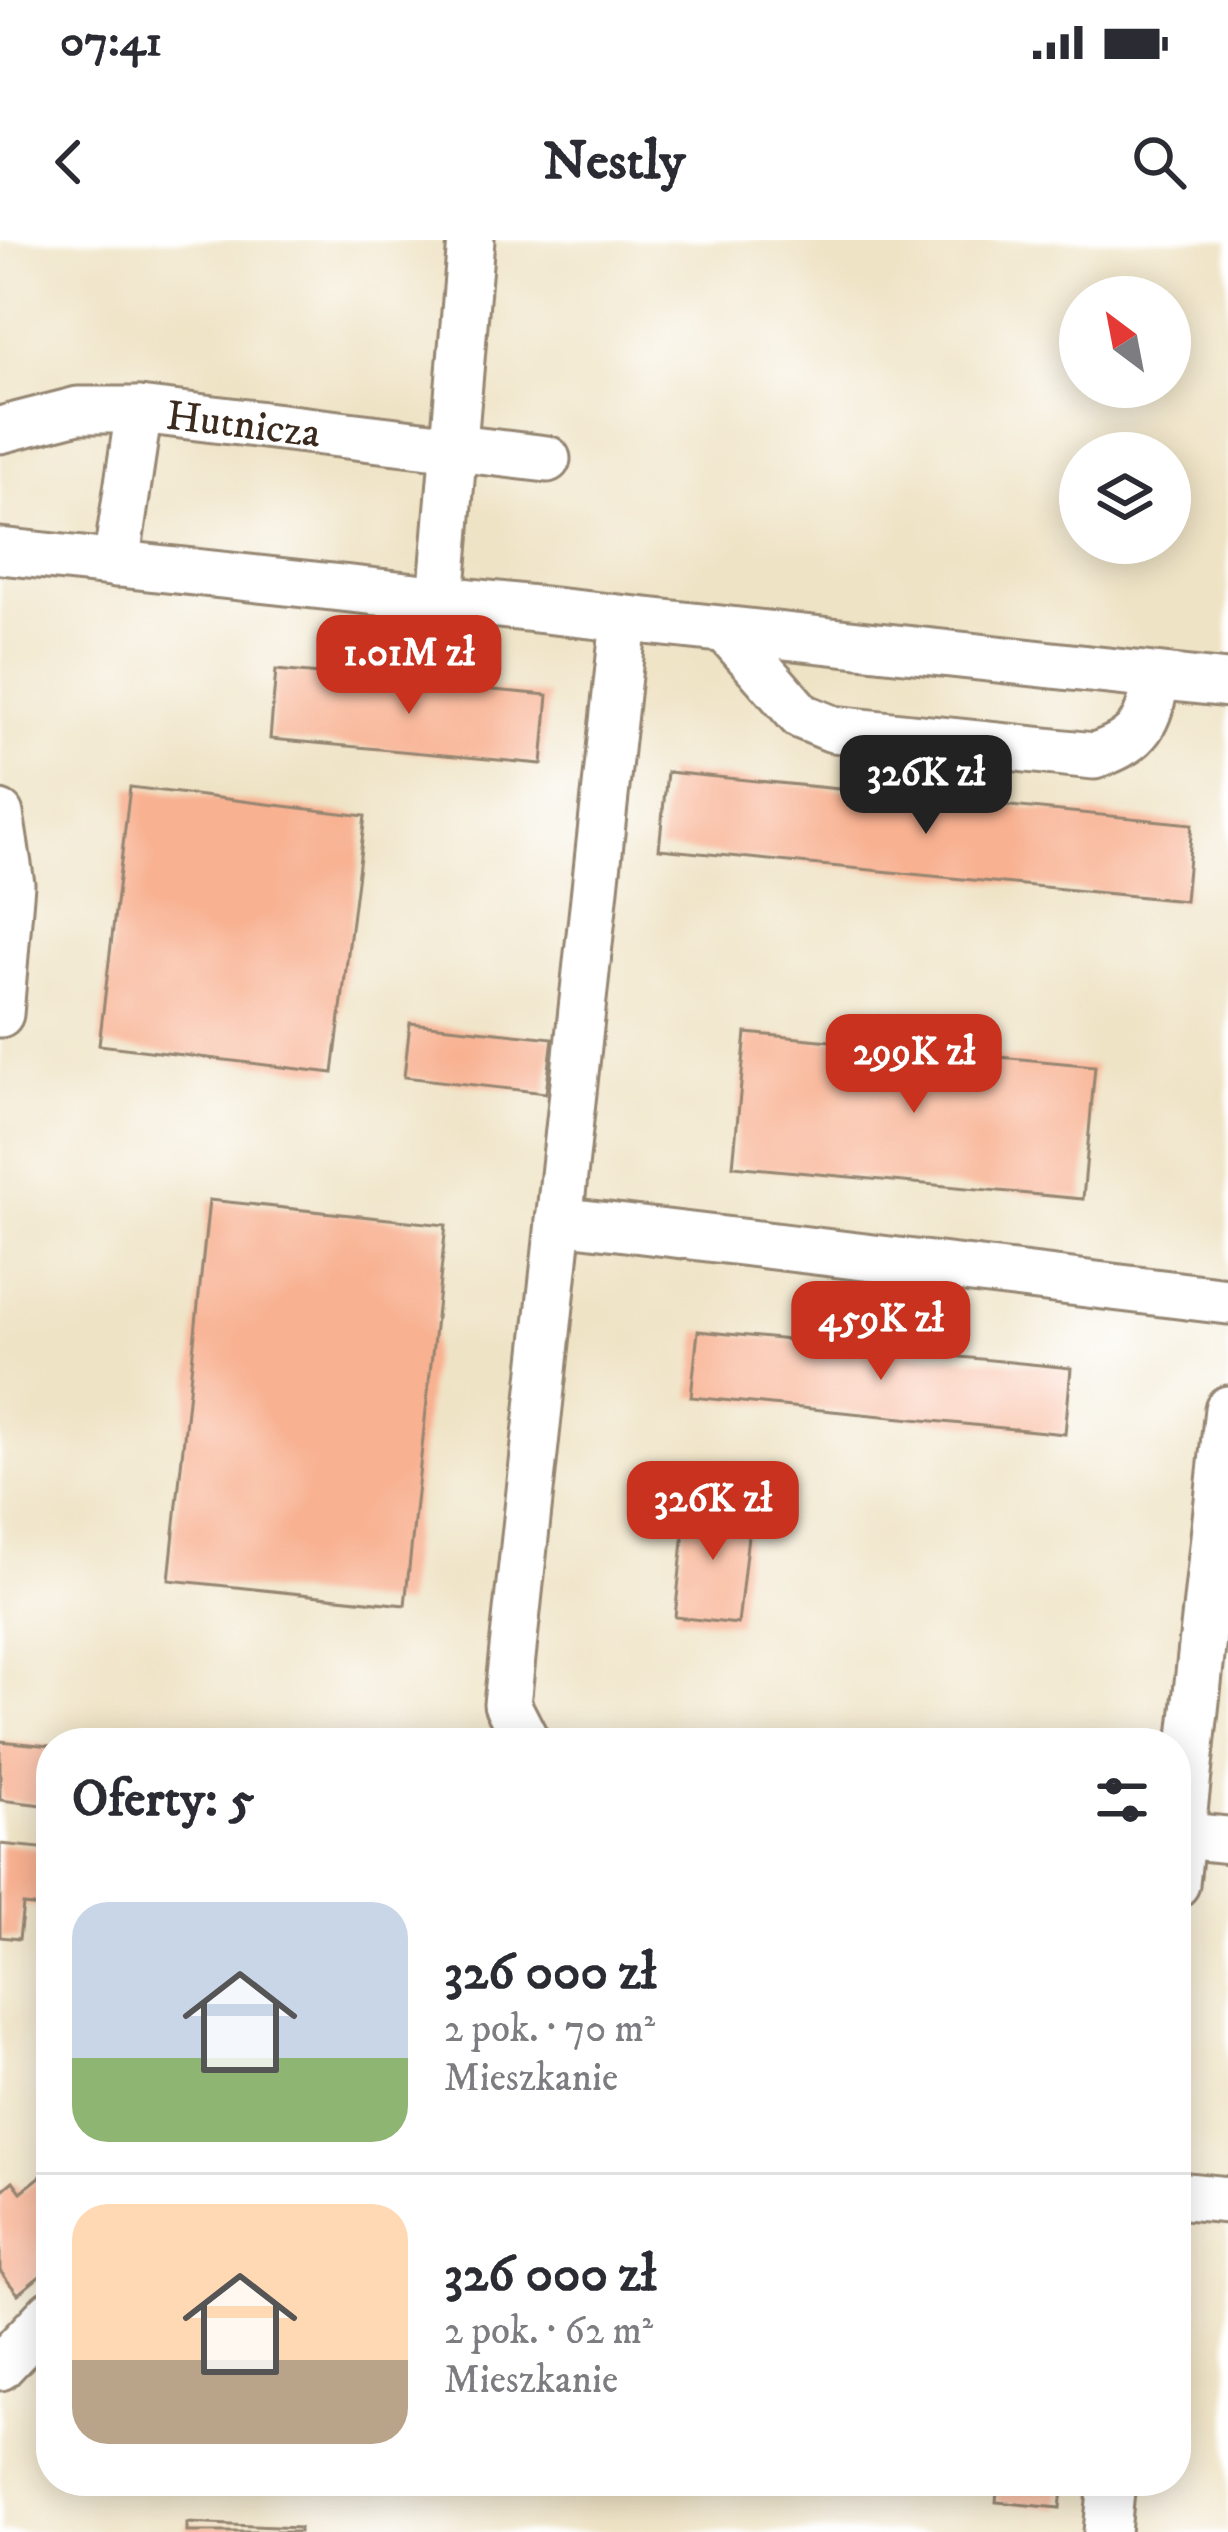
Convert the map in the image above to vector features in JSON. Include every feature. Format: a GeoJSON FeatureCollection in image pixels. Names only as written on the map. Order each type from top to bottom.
{"type":"FeatureCollection","features":[{"type":"Feature","properties":{"kind":"street"},"geometry":{"type":"LineString","coordinates":[[441,600],[470,240]]}},
{"type":"Feature","properties":{"kind":"street"},"geometry":{"type":"LineString","coordinates":[[0,430],[78,410],[139,410]]}},
{"type":"Feature","properties":{"kind":"street","name":"Hutnicza"},"geometry":{"type":"LineString","coordinates":[[116,564],[139,410],[547,459]]}},
{"type":"Feature","properties":{"kind":"street"},"geometry":{"type":"LineString","coordinates":[[0,551],[1228,685]]}},
{"type":"Feature","properties":{"kind":"street"},"geometry":{"type":"LineString","coordinates":[[519,1728],[507,1704],[624,620]]}},
{"type":"Feature","properties":{"kind":"street"},"geometry":{"type":"LineString","coordinates":[[727,631],[801,716],[833,729],[1094,755],[1118,748],[1148,722],[1157,677]]}},
{"type":"Feature","properties":{"kind":"street"},"geometry":{"type":"LineString","coordinates":[[0,814],[11,884],[0,1014]]}},
{"type":"Feature","properties":{"kind":"street"},"geometry":{"type":"LineString","coordinates":[[559,1220],[1228,1300]]}},
{"type":"Feature","properties":{"kind":"street"},"geometry":{"type":"LineString","coordinates":[[1191,1728],[1228,1409]]}},
{"type":"Feature","properties":{"kind":"street"},"geometry":{"type":"LineString","coordinates":[[1191,1824],[1228,1840]]}},
{"type":"Feature","properties":{"kind":"street"},"geometry":{"type":"LineString","coordinates":[[1191,2196],[1228,2200]]}},
{"type":"Feature","properties":{"kind":"street"},"geometry":{"type":"LineString","coordinates":[[0,2367],[36,2328]]}},
{"type":"Feature","properties":{"kind":"street"},"geometry":{"type":"LineString","coordinates":[[1107,2532],[1111,2496]]}},
{"type":"Feature","properties":{"kind":"building"},"geometry":{"type":"Polygon","coordinates":[[[276,670],[548,695],[542,764],[270,739],[276,670]]]}},
{"type":"Feature","properties":{"kind":"building"},"geometry":{"type":"Polygon","coordinates":[[[667,772],[1192,824],[1185,901],[659,849],[667,772]]]}},
{"type":"Feature","properties":{"kind":"building"},"geometry":{"type":"Polygon","coordinates":[[[130,787],[365,816],[333,1073],[99,1045],[130,787]]]}},
{"type":"Feature","properties":{"kind":"building"},"geometry":{"type":"Polygon","coordinates":[[[410,1023],[553,1038],[546,1093],[404,1077],[410,1023]]]}},
{"type":"Feature","properties":{"kind":"building"},"geometry":{"type":"Polygon","coordinates":[[[746,1033],[1095,1066],[1083,1199],[733,1166],[746,1033]]]}},
{"type":"Feature","properties":{"kind":"building"},"geometry":{"type":"Polygon","coordinates":[[[209,1200],[446,1225],[405,1605],[169,1580],[209,1200]]]}},
{"type":"Feature","properties":{"kind":"building"},"geometry":{"type":"Polygon","coordinates":[[[698,1331],[1071,1368],[1065,1434],[691,1397],[698,1331]]]}},
{"type":"Feature","properties":{"kind":"building"},"geometry":{"type":"Polygon","coordinates":[[[687,1503],[751,1509],[738,1624],[675,1617],[687,1503]]]}},
{"type":"Feature","properties":{"kind":"building"},"geometry":{"type":"Polygon","coordinates":[[[0,1741],[36,1745],[36,1804],[0,1800],[0,1741]]]}},
{"type":"Feature","properties":{"kind":"building"},"geometry":{"type":"Polygon","coordinates":[[[0,1844],[36,1848],[36,1906],[23,1905],[19,1939],[0,1937],[0,1844]]]}},
{"type":"Feature","properties":{"kind":"building"},"geometry":{"type":"Polygon","coordinates":[[[36,2180],[36,2279],[18,2294],[0,2271],[0,2192],[13,2181],[21,2192],[36,2180]]]}},
{"type":"Feature","properties":{"kind":"building"},"geometry":{"type":"Polygon","coordinates":[[[997,2496],[1061,2496],[1060,2508],[996,2502],[997,2496]]]}},
{"type":"Feature","properties":{"kind":"building"},"geometry":{"type":"Polygon","coordinates":[[[187,2523],[299,2528],[299,2532],[187,2532],[187,2523]]]}}]}
